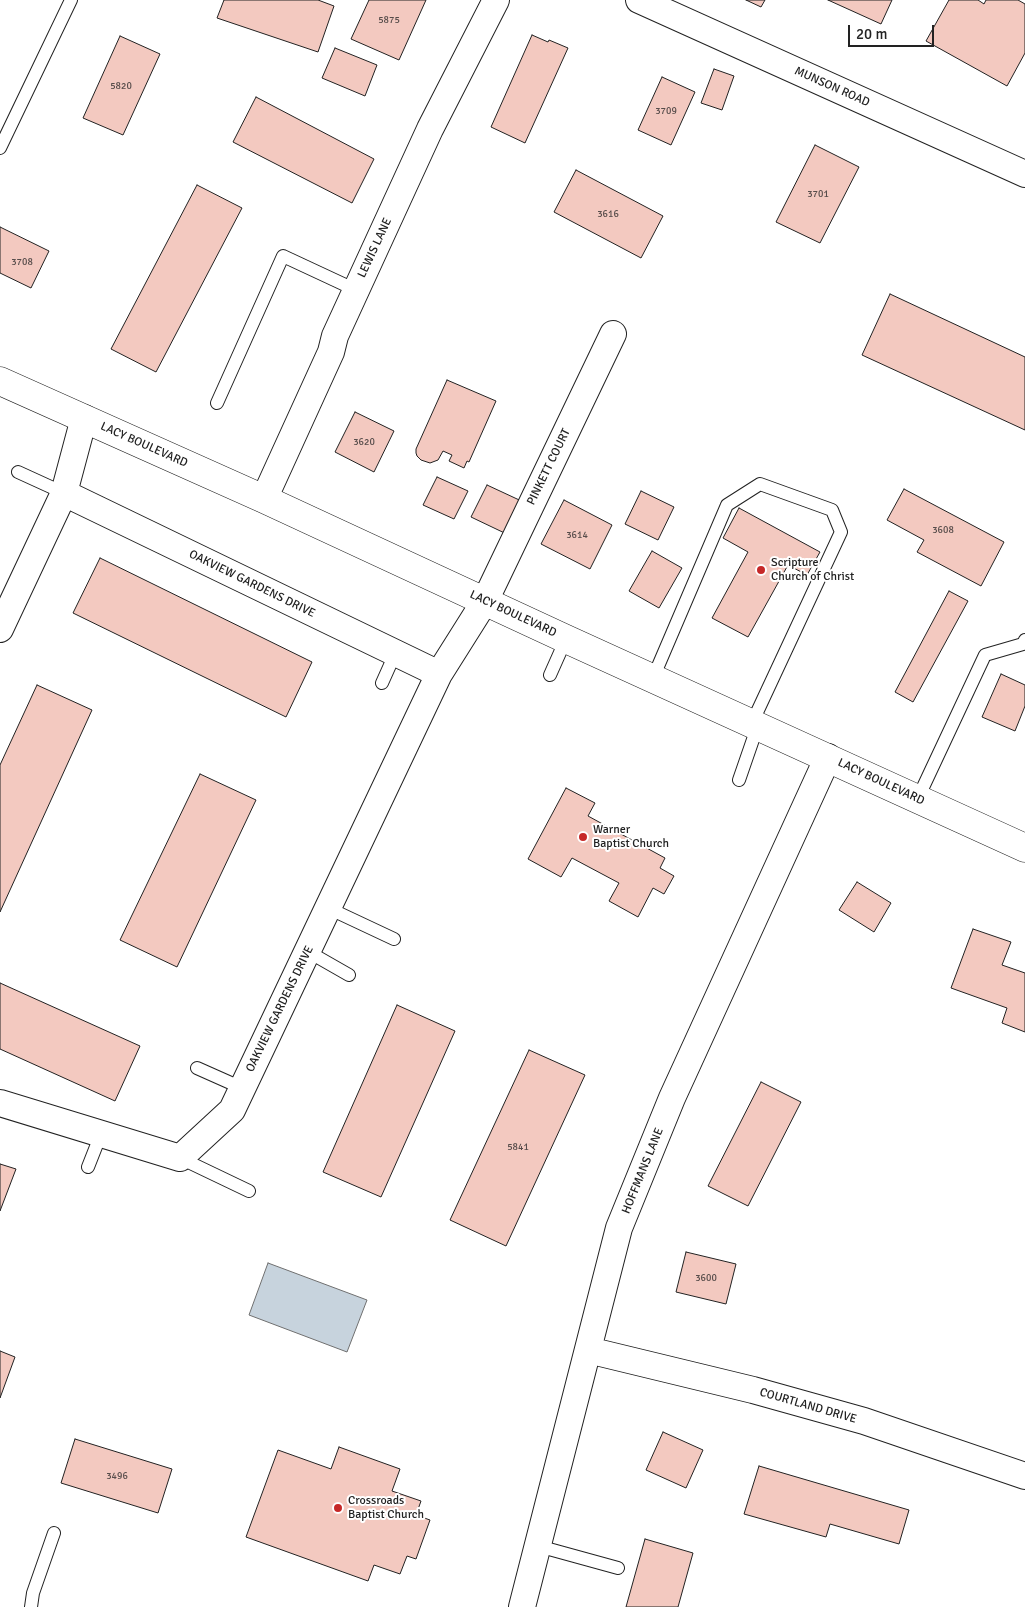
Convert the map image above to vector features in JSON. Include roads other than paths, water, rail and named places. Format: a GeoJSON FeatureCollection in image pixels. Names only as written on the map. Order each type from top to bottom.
{"type":"FeatureCollection","features":[{"type":"Feature","properties":{"kind":"street","name":"LEWIS LANE"},"geometry":{"type":"LineString","coordinates":[[264,499],[331,352],[335,336],[430,129],[496,0]]}},
{"type":"Feature","properties":{"kind":"street","name":"MUNSON ROAD"},"geometry":{"type":"LineString","coordinates":[[639,0],[1025,174]]}},
{"type":"Feature","properties":{"kind":"street","name":"PINKETT COURT"},"geometry":{"type":"LineString","coordinates":[[485,600],[614,334]]}},
{"type":"Feature","properties":{"kind":"street","name":"LACY BOULEVARD"},"geometry":{"type":"LineString","coordinates":[[0,381],[264,499],[1025,848]]}},
{"type":"Feature","properties":{"kind":"street"},"geometry":{"type":"LineString","coordinates":[[0,629],[64,493],[84,418]]}},
{"type":"Feature","properties":{"kind":"street","name":"OAKVIEW GARDENS DRIVE"},"geometry":{"type":"LineString","coordinates":[[64,493],[440,674]]}},
{"type":"Feature","properties":{"kind":"street","name":"OAKVIEW GARDENS DRIVE"},"geometry":{"type":"LineString","coordinates":[[180,1158],[232,1110],[440,674],[485,600]]}},
{"type":"Feature","properties":{"kind":"street","name":"HOFFMANS LANE"},"geometry":{"type":"LineString","coordinates":[[522,1607],[619,1228],[668,1107],[828,757]]}},
{"type":"Feature","properties":{"kind":"street"},"geometry":{"type":"LineString","coordinates":[[0,1103],[180,1158]]}},
{"type":"Feature","properties":{"kind":"street","name":"COURTLAND DRIVE"},"geometry":{"type":"LineString","coordinates":[[588,1350],[753,1390],[864,1421],[1025,1476]]}},
{"type":"Feature","properties":{"kind":"lane"},"geometry":{"type":"LineString","coordinates":[[0,148],[71,0]]}},
{"type":"Feature","properties":{"kind":"lane"},"geometry":{"type":"LineString","coordinates":[[217,404],[283,256],[356,290]]}},
{"type":"Feature","properties":{"kind":"lane"},"geometry":{"type":"LineString","coordinates":[[18,472],[64,493]]}},
{"type":"Feature","properties":{"kind":"lane"},"geometry":{"type":"LineString","coordinates":[[652,678],[727,505],[760,484],[832,510],[841,532],[755,724],[740,780]]}},
{"type":"Feature","properties":{"kind":"lane"},"geometry":{"type":"LineString","coordinates":[[550,675],[566,639]]}},
{"type":"Feature","properties":{"kind":"lane"},"geometry":{"type":"LineString","coordinates":[[918,798],[985,655],[1023,644],[1025,640]]}},
{"type":"Feature","properties":{"kind":"lane"},"geometry":{"type":"LineString","coordinates":[[382,683],[395,654]]}},
{"type":"Feature","properties":{"kind":"lane"},"geometry":{"type":"LineString","coordinates":[[328,908],[394,939]]}},
{"type":"Feature","properties":{"kind":"lane"},"geometry":{"type":"LineString","coordinates":[[307,951],[349,975]]}},
{"type":"Feature","properties":{"kind":"lane"},"geometry":{"type":"LineString","coordinates":[[197,1068],[242,1088]]}},
{"type":"Feature","properties":{"kind":"lane"},"geometry":{"type":"LineString","coordinates":[[88,1167],[101,1134]]}},
{"type":"Feature","properties":{"kind":"lane"},"geometry":{"type":"LineString","coordinates":[[180,1158],[249,1191]]}},
{"type":"Feature","properties":{"kind":"lane"},"geometry":{"type":"LineString","coordinates":[[31,1607],[33,1593],[54,1533]]}},
{"type":"Feature","properties":{"kind":"lane"},"geometry":{"type":"LineString","coordinates":[[538,1546],[618,1568]]}},
{"type":"Feature","properties":{"kind":"place","name":"Scripture Church of Christ"},"geometry":{"type":"Point","coordinates":[761,570]}},
{"type":"Feature","properties":{"kind":"place","name":"Warner Baptist Church"},"geometry":{"type":"Point","coordinates":[583,837]}},
{"type":"Feature","properties":{"kind":"place","name":"Crossroads Baptist Church"},"geometry":{"type":"Point","coordinates":[338,1508]}}]}
